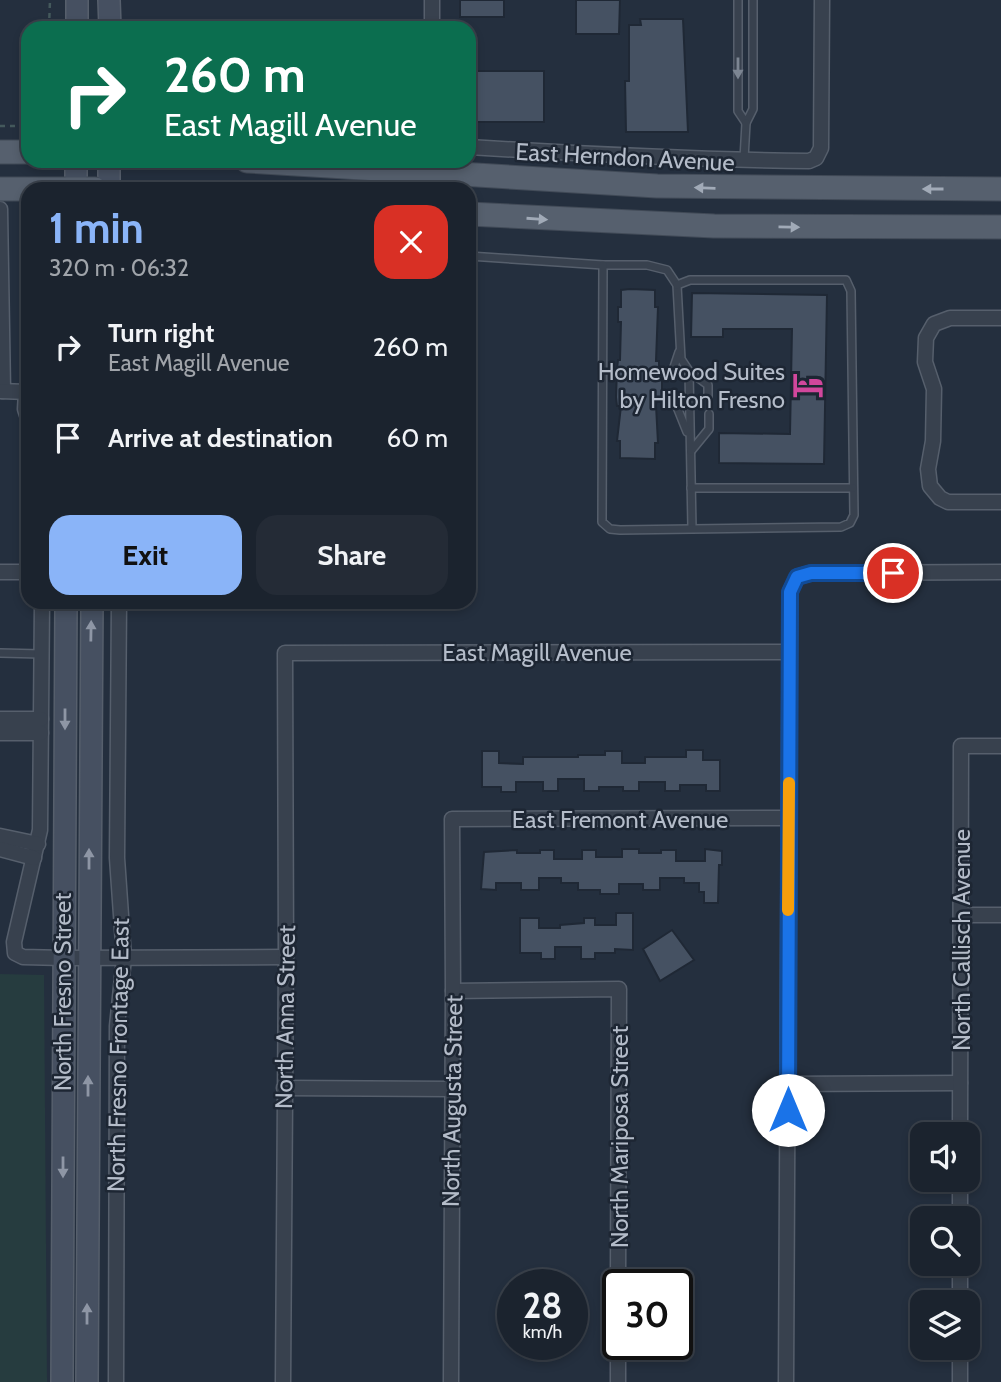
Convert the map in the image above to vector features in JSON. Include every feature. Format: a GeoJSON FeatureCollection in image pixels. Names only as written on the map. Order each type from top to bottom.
{"type":"FeatureCollection","features":[{"type":"Feature","properties":{"kind":"main road"},"geometry":{"type":"LineString","coordinates":[[77,0],[77,21]]}},
{"type":"Feature","properties":{"kind":"main road"},"geometry":{"type":"LineString","coordinates":[[110,0],[110,21]]}},
{"type":"Feature","properties":{"kind":"main road"},"geometry":{"type":"LineString","coordinates":[[0,152],[21,152]]}},
{"type":"Feature","properties":{"kind":"main road","name":"East Herndon Avenue"},"geometry":{"type":"LineString","coordinates":[[362,168],[657,186],[1001,189]]}},
{"type":"Feature","properties":{"kind":"main road"},"geometry":{"type":"LineString","coordinates":[[0,189],[21,189]]}},
{"type":"Feature","properties":{"kind":"main road"},"geometry":{"type":"LineString","coordinates":[[476,214],[714,226],[1001,227]]}},
{"type":"Feature","properties":{"kind":"main road","name":"North Fresno Street"},"geometry":{"type":"LineString","coordinates":[[62,1382],[66,609]]}},
{"type":"Feature","properties":{"kind":"main road","name":"North Fresno Street"},"geometry":{"type":"LineString","coordinates":[[87,1382],[92,609]]}},
{"type":"Feature","properties":{"kind":"street"},"geometry":{"type":"LineString","coordinates":[[432,0],[432,21]]}},
{"type":"Feature","properties":{"kind":"street","name":"East Herndon Avenue"},"geometry":{"type":"LineString","coordinates":[[476,147],[744,160],[808,161],[816,158],[821,148],[822,0]]}},
{"type":"Feature","properties":{"kind":"street"},"geometry":{"type":"LineString","coordinates":[[0,209],[1,391],[21,392]]}},
{"type":"Feature","properties":{"kind":"street"},"geometry":{"type":"LineString","coordinates":[[1001,318],[950,318],[934,324],[926,338],[925,362],[934,389],[933,441],[928,469],[930,486],[940,498],[948,502],[1001,502]]}},
{"type":"Feature","properties":{"kind":"street"},"geometry":{"type":"LineString","coordinates":[[0,572],[21,572]]}},
{"type":"Feature","properties":{"kind":"street"},"geometry":{"type":"LineString","coordinates":[[786,1382],[790,592],[797,577],[811,573],[1001,572]]}},
{"type":"Feature","properties":{"kind":"street"},"geometry":{"type":"LineString","coordinates":[[42,609],[40,830],[13,948],[15,953],[23,957],[64,958],[286,957]]}},
{"type":"Feature","properties":{"kind":"street","name":"North Fresno Frontage East"},"geometry":{"type":"LineString","coordinates":[[116,1382],[117,1026],[124,958],[117,858],[119,609]]}},
{"type":"Feature","properties":{"kind":"street","name":"East Magill Avenue"},"geometry":{"type":"LineString","coordinates":[[285,653],[789,652]]}},
{"type":"Feature","properties":{"kind":"street","name":"North Anna Street"},"geometry":{"type":"LineString","coordinates":[[283,1382],[285,653]]}},
{"type":"Feature","properties":{"kind":"street"},"geometry":{"type":"LineString","coordinates":[[0,719],[41,726]]}},
{"type":"Feature","properties":{"kind":"street"},"geometry":{"type":"LineString","coordinates":[[0,733],[41,726]]}},
{"type":"Feature","properties":{"kind":"street","name":"North Callisch Avenue"},"geometry":{"type":"LineString","coordinates":[[960,1122],[961,746],[1001,746]]}},
{"type":"Feature","properties":{"kind":"street","name":"East Fremont Avenue"},"geometry":{"type":"LineString","coordinates":[[452,819],[788,818]]}},
{"type":"Feature","properties":{"kind":"street","name":"North Augusta Street"},"geometry":{"type":"LineString","coordinates":[[451,1382],[452,819]]}},
{"type":"Feature","properties":{"kind":"street"},"geometry":{"type":"LineString","coordinates":[[0,836],[36,851]]}},
{"type":"Feature","properties":{"kind":"street"},"geometry":{"type":"LineString","coordinates":[[0,849],[36,851]]}},
{"type":"Feature","properties":{"kind":"street"},"geometry":{"type":"LineString","coordinates":[[961,915],[1001,915]]}},
{"type":"Feature","properties":{"kind":"street","name":"North Mariposa Street"},"geometry":{"type":"LineString","coordinates":[[453,991],[619,989],[618,1269]]}},
{"type":"Feature","properties":{"kind":"street"},"geometry":{"type":"LineString","coordinates":[[788,1084],[961,1083]]}},
{"type":"Feature","properties":{"kind":"street"},"geometry":{"type":"LineString","coordinates":[[284,1088],[451,1089]]}},
{"type":"Feature","properties":{"kind":"street"},"geometry":{"type":"LineString","coordinates":[[618,1360],[618,1382]]}},
{"type":"Feature","properties":{"kind":"street"},"geometry":{"type":"LineString","coordinates":[[960,1360],[960,1382]]}},
{"type":"Feature","properties":{"kind":"lane"},"geometry":{"type":"LineString","coordinates":[[738,0],[738,110],[746,123]]}},
{"type":"Feature","properties":{"kind":"lane"},"geometry":{"type":"LineString","coordinates":[[744,160],[746,123],[753,108],[752,0]]}},
{"type":"Feature","properties":{"kind":"lane"},"geometry":{"type":"LineString","coordinates":[[476,257],[663,267],[677,285],[681,359],[689,371],[708,385],[708,396]]}},
{"type":"Feature","properties":{"kind":"lane"},"geometry":{"type":"LineString","coordinates":[[603,265],[602,522],[610,529],[620,530],[841,527],[850,523],[854,515],[851,291],[846,280],[690,280],[677,285]]}},
{"type":"Feature","properties":{"kind":"lane"},"geometry":{"type":"LineString","coordinates":[[673,370],[680,348]]}},
{"type":"Feature","properties":{"kind":"lane"},"geometry":{"type":"LineString","coordinates":[[689,371],[692,528]]}},
{"type":"Feature","properties":{"kind":"lane"},"geometry":{"type":"LineString","coordinates":[[673,397],[690,438]]}},
{"type":"Feature","properties":{"kind":"lane"},"geometry":{"type":"LineString","coordinates":[[690,451],[709,429],[709,414]]}},
{"type":"Feature","properties":{"kind":"lane"},"geometry":{"type":"LineString","coordinates":[[691,488],[853,488]]}},
{"type":"Feature","properties":{"kind":"lane"},"geometry":{"type":"LineString","coordinates":[[0,653],[42,654]]}},
{"type":"Feature","properties":{"kind":"path"},"geometry":{"type":"LineString","coordinates":[[49,21],[50,0]]}},
{"type":"Feature","properties":{"kind":"path"},"geometry":{"type":"LineString","coordinates":[[0,126],[21,126]]}},
{"type":"Feature","properties":{"kind":"green space"},"geometry":{"type":"Polygon","coordinates":[[[0,974],[44,975],[47,1382],[0,1382],[0,974]]]}},
{"type":"Feature","properties":{"kind":"building"},"geometry":{"type":"Polygon","coordinates":[[[460,0],[504,0],[504,17],[460,17],[460,0]]]}},
{"type":"Feature","properties":{"kind":"building"},"geometry":{"type":"Polygon","coordinates":[[[576,0],[620,0],[619,34],[576,34],[576,0]]]}},
{"type":"Feature","properties":{"kind":"building"},"geometry":{"type":"Polygon","coordinates":[[[640,19],[683,19],[688,132],[626,132],[625,81],[629,81],[629,25],[641,25],[640,19]]]}},
{"type":"Feature","properties":{"kind":"building"},"geometry":{"type":"Polygon","coordinates":[[[476,71],[544,71],[544,122],[476,122],[476,71]]]}},
{"type":"Feature","properties":{"kind":"building"},"geometry":{"type":"Polygon","coordinates":[[[621,290],[655,290],[655,307],[658,307],[656,361],[659,361],[659,369],[662,369],[662,398],[658,398],[656,405],[658,443],[655,443],[655,459],[620,458],[620,441],[617,441],[621,406],[617,406],[616,397],[621,322],[618,322],[618,307],[621,307],[621,290]]]}},
{"type":"Feature","properties":{"kind":"building","name":"Homewood Suites by Hilton Fresno"},"geometry":{"type":"Polygon","coordinates":[[[692,293],[827,295],[824,464],[719,463],[719,433],[790,434],[792,329],[723,329],[723,337],[691,337],[692,293]]]}},
{"type":"Feature","properties":{"kind":"building"},"geometry":{"type":"Polygon","coordinates":[[[686,750],[703,750],[703,760],[720,760],[720,791],[706,791],[706,785],[680,785],[680,791],[665,791],[665,782],[639,782],[639,791],[623,791],[623,787],[599,787],[599,791],[584,791],[584,779],[558,779],[558,791],[543,791],[543,782],[516,782],[516,792],[501,792],[501,787],[482,787],[482,751],[499,751],[499,763],[523,764],[523,757],[578,757],[605,755],[605,751],[622,751],[622,763],[645,763],[645,757],[686,757],[686,750]]]}},
{"type":"Feature","properties":{"kind":"building"},"geometry":{"type":"Polygon","coordinates":[[[622,849],[639,849],[639,853],[676,850],[676,861],[705,861],[705,849],[722,851],[718,903],[704,903],[704,892],[699,892],[699,883],[684,883],[684,878],[660,878],[660,890],[643,890],[643,884],[619,884],[619,894],[600,894],[600,890],[578,890],[578,883],[561,883],[561,878],[539,878],[539,890],[521,890],[521,883],[496,883],[496,890],[481,889],[484,852],[517,850],[517,853],[540,853],[540,850],[554,850],[554,859],[582,859],[582,850],[596,850],[596,857],[622,857],[622,849]]]}},
{"type":"Feature","properties":{"kind":"building"},"geometry":{"type":"Polygon","coordinates":[[[616,913],[633,913],[633,950],[615,949],[615,953],[595,953],[595,959],[581,959],[581,947],[555,947],[555,959],[541,959],[541,953],[520,953],[520,918],[539,918],[539,928],[560,928],[560,925],[584,923],[584,918],[595,918],[595,925],[616,925],[616,913]]]}},
{"type":"Feature","properties":{"kind":"building"},"geometry":{"type":"Polygon","coordinates":[[[672,930],[694,960],[660,981],[643,949],[672,930]]]}},
{"type":"Feature","properties":{"kind":"slow traffic"},"geometry":{"type":"LineString","coordinates":[[788,910],[789,783]]}},
{"type":"Feature","properties":{"kind":"place","name":"Homewood Suites by Hilton Fresno"},"geometry":{"type":"Point","coordinates":[808,385]}},
{"type":"Feature","properties":{"kind":"route"},"geometry":{"type":"LineString","coordinates":[[788,1110],[790,592],[797,577],[802,574],[893,573]]}}]}
